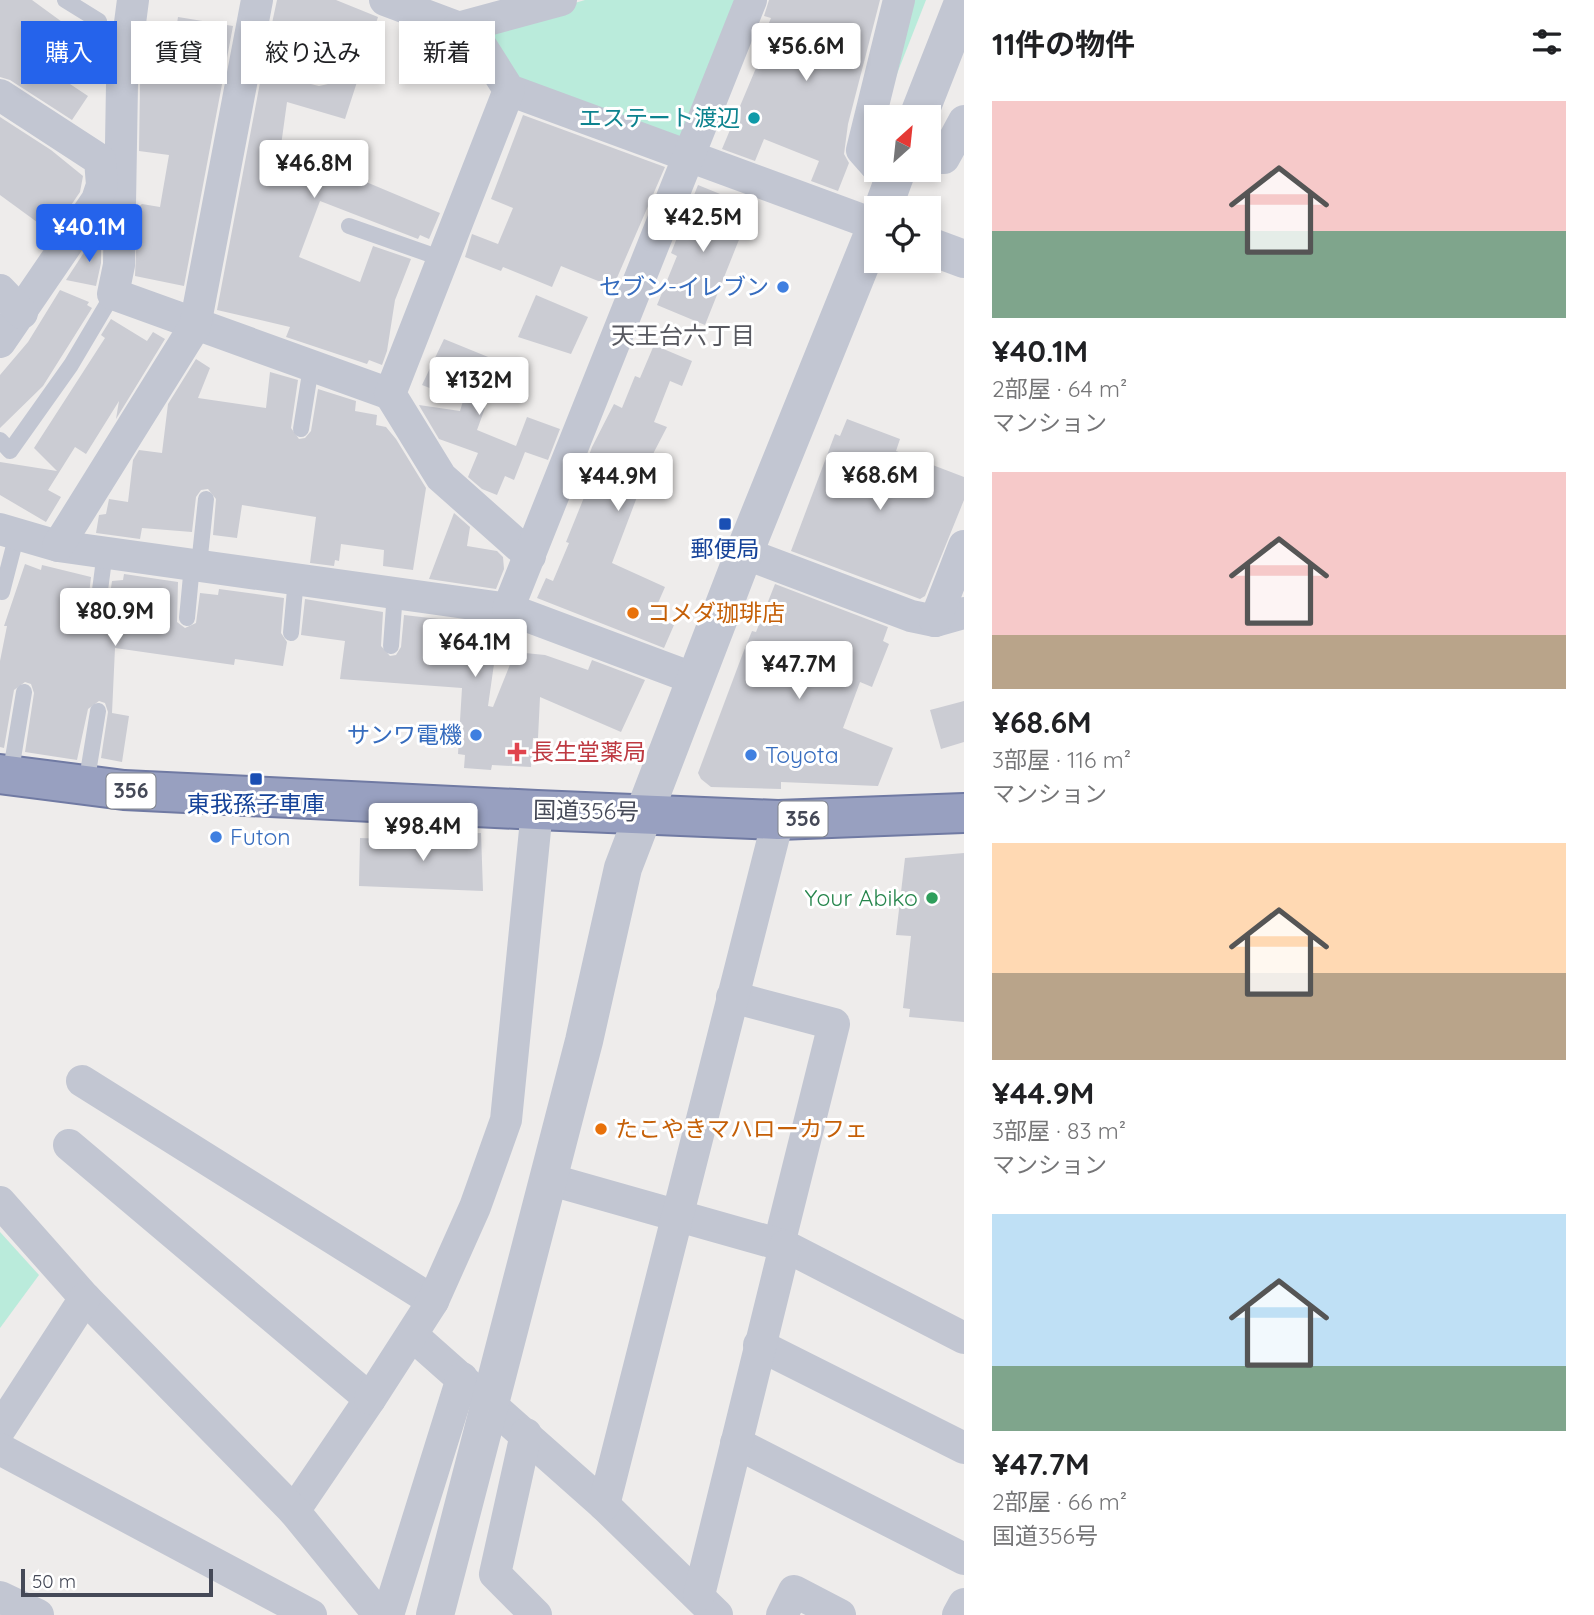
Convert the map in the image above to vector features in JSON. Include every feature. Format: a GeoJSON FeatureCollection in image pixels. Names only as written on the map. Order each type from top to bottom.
{"type":"FeatureCollection","features":[{"type":"Feature","properties":{"kind":"highway","name":"国道356号"},"geometry":{"type":"LineString","coordinates":[[5,775],[86,786],[186,794],[778,820],[964,813]]}},
{"type":"Feature","properties":{"kind":"street"},"geometry":{"type":"LineString","coordinates":[[133,0],[122,84],[119,265],[113,294],[195,326],[390,394],[441,477],[530,556]]}},
{"type":"Feature","properties":{"kind":"street"},"geometry":{"type":"LineString","coordinates":[[253,21],[257,0]]}},
{"type":"Feature","properties":{"kind":"street"},"geometry":{"type":"LineString","coordinates":[[385,0],[444,16],[473,33],[509,90],[864,220]]}},
{"type":"Feature","properties":{"kind":"street"},"geometry":{"type":"LineString","coordinates":[[444,16],[561,0]]}},
{"type":"Feature","properties":{"kind":"street"},"geometry":{"type":"LineString","coordinates":[[508,609],[751,0]]}},
{"type":"Feature","properties":{"kind":"street"},"geometry":{"type":"LineString","coordinates":[[872,105],[899,0]]}},
{"type":"Feature","properties":{"kind":"street"},"geometry":{"type":"LineString","coordinates":[[923,105],[964,0]]}},
{"type":"Feature","properties":{"kind":"street"},"geometry":{"type":"LineString","coordinates":[[58,546],[195,326],[242,84]]}},
{"type":"Feature","properties":{"kind":"street"},"geometry":{"type":"LineString","coordinates":[[390,394],[509,90]]}},
{"type":"Feature","properties":{"kind":"street"},"geometry":{"type":"LineString","coordinates":[[0,94],[100,160],[102,185],[97,200],[0,342]]}},
{"type":"Feature","properties":{"kind":"street"},"geometry":{"type":"LineString","coordinates":[[942,157],[964,121]]}},
{"type":"Feature","properties":{"kind":"street"},"geometry":{"type":"LineString","coordinates":[[941,250],[964,259]]}},
{"type":"Feature","properties":{"kind":"street"},"geometry":{"type":"LineString","coordinates":[[388,1615],[476,1390],[548,1179],[584,1041],[624,868],[643,812],[864,257]]}},
{"type":"Feature","properties":{"kind":"street"},"geometry":{"type":"LineString","coordinates":[[0,290],[22,313]]}},
{"type":"Feature","properties":{"kind":"street"},"geometry":{"type":"LineString","coordinates":[[9,531],[58,546],[508,609],[695,679]]}},
{"type":"Feature","properties":{"kind":"street"},"geometry":{"type":"LineString","coordinates":[[744,553],[911,616],[949,617],[964,546]]}},
{"type":"Feature","properties":{"kind":"street"},"geometry":{"type":"LineString","coordinates":[[293,1511],[433,1301],[475,1207],[506,1120],[537,810]]}},
{"type":"Feature","properties":{"kind":"street"},"geometry":{"type":"LineString","coordinates":[[604,1505],[778,820]]}},
{"type":"Feature","properties":{"kind":"street"},"geometry":{"type":"LineString","coordinates":[[708,1605],[736,1443],[834,1024],[732,997]]}},
{"type":"Feature","properties":{"kind":"street"},"geometry":{"type":"LineString","coordinates":[[82,1081],[433,1301]]}},
{"type":"Feature","properties":{"kind":"street"},"geometry":{"type":"LineString","coordinates":[[69,1145],[370,1399]]}},
{"type":"Feature","properties":{"kind":"street"},"geometry":{"type":"LineString","coordinates":[[548,1179],[782,1245],[964,1338]]}},
{"type":"Feature","properties":{"kind":"street"},"geometry":{"type":"LineString","coordinates":[[0,1202],[85,1298],[293,1511],[379,1615]]}},
{"type":"Feature","properties":{"kind":"street"},"geometry":{"type":"LineString","coordinates":[[0,1429],[85,1298]]}},
{"type":"Feature","properties":{"kind":"street"},"geometry":{"type":"LineString","coordinates":[[412,1335],[604,1505],[708,1605]]}},
{"type":"Feature","properties":{"kind":"street"},"geometry":{"type":"LineString","coordinates":[[759,1345],[964,1448]]}},
{"type":"Feature","properties":{"kind":"street"},"geometry":{"type":"LineString","coordinates":[[435,1615],[476,1390]]}},
{"type":"Feature","properties":{"kind":"street"},"geometry":{"type":"LineString","coordinates":[[526,1434],[495,1574],[536,1615]]}},
{"type":"Feature","properties":{"kind":"street"},"geometry":{"type":"LineString","coordinates":[[736,1443],[964,1559]]}},
{"type":"Feature","properties":{"kind":"street"},"geometry":{"type":"LineString","coordinates":[[0,1449],[311,1615]]}},
{"type":"Feature","properties":{"kind":"street"},"geometry":{"type":"LineString","coordinates":[[782,1615],[794,1591],[840,1615]]}},
{"type":"Feature","properties":{"kind":"street"},"geometry":{"type":"LineString","coordinates":[[0,1597],[38,1615]]}},
{"type":"Feature","properties":{"kind":"street"},"geometry":{"type":"LineString","coordinates":[[958,1615],[964,1604]]}},
{"type":"Feature","properties":{"kind":"lane"},"geometry":{"type":"LineString","coordinates":[[65,0],[97,21]]}},
{"type":"Feature","properties":{"kind":"lane"},"geometry":{"type":"LineString","coordinates":[[349,226],[443,259]]}},
{"type":"Feature","properties":{"kind":"lane"},"geometry":{"type":"LineString","coordinates":[[0,440],[10,451],[71,365],[113,294]]}},
{"type":"Feature","properties":{"kind":"lane"},"geometry":{"type":"LineString","coordinates":[[301,429],[311,366]]}},
{"type":"Feature","properties":{"kind":"lane"},"geometry":{"type":"LineString","coordinates":[[187,618],[206,499]]}},
{"type":"Feature","properties":{"kind":"lane"},"geometry":{"type":"LineString","coordinates":[[2,592],[9,531]]}},
{"type":"Feature","properties":{"kind":"lane"},"geometry":{"type":"LineString","coordinates":[[97,613],[105,552]]}},
{"type":"Feature","properties":{"kind":"lane"},"geometry":{"type":"LineString","coordinates":[[291,633],[296,579]]}},
{"type":"Feature","properties":{"kind":"lane"},"geometry":{"type":"LineString","coordinates":[[391,646],[394,593]]}},
{"type":"Feature","properties":{"kind":"lane"},"geometry":{"type":"LineString","coordinates":[[5,775],[24,692]]}},
{"type":"Feature","properties":{"kind":"lane"},"geometry":{"type":"LineString","coordinates":[[86,786],[97,711]]}},
{"type":"Feature","properties":{"kind":"green space"},"geometry":{"type":"Polygon","coordinates":[[[585,0],[745,0],[685,148],[516,86],[495,52],[495,26],[585,0]]]}},
{"type":"Feature","properties":{"kind":"green space"},"geometry":{"type":"Polygon","coordinates":[[[907,0],[926,0],[885,105],[907,0]]]}},
{"type":"Feature","properties":{"kind":"green space"},"geometry":{"type":"Polygon","coordinates":[[[0,1232],[39,1275],[0,1328],[0,1232]]]}},
{"type":"Feature","properties":{"kind":"building"},"geometry":{"type":"Polygon","coordinates":[[[0,0],[32,0],[61,21],[21,21],[21,84],[70,84],[88,96],[72,120],[10,80],[0,77],[0,0]]]}},
{"type":"Feature","properties":{"kind":"building"},"geometry":{"type":"Polygon","coordinates":[[[277,0],[336,0],[378,17],[377,21],[272,21],[277,0]]]}},
{"type":"Feature","properties":{"kind":"building"},"geometry":{"type":"Polygon","coordinates":[[[769,0],[880,0],[848,124],[844,154],[849,163],[838,191],[811,181],[819,161],[764,139],[755,161],[722,149],[764,49],[759,47],[771,18],[764,16],[769,0]]]}},
{"type":"Feature","properties":{"kind":"building"},"geometry":{"type":"Polygon","coordinates":[[[178,17],[202,21],[177,21],[178,17]]]}},
{"type":"Feature","properties":{"kind":"building"},"geometry":{"type":"Polygon","coordinates":[[[227,25],[233,26],[227,58],[227,25]]]}},
{"type":"Feature","properties":{"kind":"building"},"geometry":{"type":"Polygon","coordinates":[[[222,84],[184,286],[135,276],[138,207],[142,204],[160,207],[169,155],[139,151],[140,85],[222,84]]]}},
{"type":"Feature","properties":{"kind":"building"},"geometry":{"type":"Polygon","coordinates":[[[260,84],[356,84],[345,119],[287,102],[279,160],[328,166],[440,213],[429,239],[420,235],[418,239],[320,201],[299,257],[360,282],[373,246],[411,259],[395,300],[387,351],[382,365],[369,360],[367,364],[286,337],[290,327],[217,310],[260,84]]]}},
{"type":"Feature","properties":{"kind":"building"},"geometry":{"type":"Polygon","coordinates":[[[523,115],[665,167],[613,287],[561,266],[552,287],[503,267],[501,271],[465,257],[472,234],[498,244],[513,208],[491,199],[523,115]]]}},
{"type":"Feature","properties":{"kind":"building"},"geometry":{"type":"Polygon","coordinates":[[[0,117],[51,150],[83,176],[80,192],[52,233],[0,195],[0,117]]]}},
{"type":"Feature","properties":{"kind":"building"},"geometry":{"type":"Polygon","coordinates":[[[698,185],[752,207],[705,325],[657,305],[677,256],[671,253],[698,185]]]}},
{"type":"Feature","properties":{"kind":"building"},"geometry":{"type":"Polygon","coordinates":[[[98,231],[101,234],[101,263],[96,286],[66,280],[98,231]]]}},
{"type":"Feature","properties":{"kind":"building"},"geometry":{"type":"Polygon","coordinates":[[[60,290],[89,302],[87,305],[92,308],[43,386],[0,428],[0,375],[28,342],[60,290]]]}},
{"type":"Feature","properties":{"kind":"building"},"geometry":{"type":"Polygon","coordinates":[[[536,295],[588,317],[571,354],[518,337],[536,295]]]}},
{"type":"Feature","properties":{"kind":"building"},"geometry":{"type":"Polygon","coordinates":[[[111,319],[147,341],[153,332],[165,339],[116,419],[119,401],[86,454],[75,447],[48,490],[61,497],[46,522],[0,495],[0,462],[57,471],[34,448],[105,338],[101,335],[111,319]]]}},
{"type":"Feature","properties":{"kind":"building"},"geometry":{"type":"Polygon","coordinates":[[[444,339],[498,361],[480,406],[485,408],[477,430],[516,446],[527,417],[560,429],[548,460],[525,452],[514,480],[505,476],[497,495],[482,489],[468,477],[478,453],[439,439],[419,405],[460,411],[463,401],[422,385],[444,339]]]}},
{"type":"Feature","properties":{"kind":"building"},"geometry":{"type":"Polygon","coordinates":[[[654,345],[692,361],[682,386],[670,381],[654,422],[667,427],[654,452],[612,563],[665,587],[658,603],[665,606],[660,619],[674,625],[664,648],[537,598],[546,578],[553,581],[569,543],[566,542],[587,490],[578,486],[592,447],[614,404],[622,408],[635,376],[640,378],[654,345]]]}},
{"type":"Feature","properties":{"kind":"building"},"geometry":{"type":"Polygon","coordinates":[[[196,359],[210,368],[198,398],[266,408],[270,372],[298,380],[291,428],[299,439],[305,438],[311,431],[318,389],[356,401],[355,411],[377,415],[376,425],[386,427],[396,439],[426,488],[413,570],[383,566],[384,550],[341,544],[339,561],[335,560],[334,566],[310,563],[316,517],[242,505],[237,538],[213,535],[216,499],[208,489],[201,490],[196,497],[192,532],[142,528],[140,539],[96,533],[99,515],[106,514],[109,499],[128,502],[133,460],[139,450],[162,453],[168,404],[196,359]]]}},
{"type":"Feature","properties":{"kind":"building"},"geometry":{"type":"Polygon","coordinates":[[[847,419],[900,439],[896,451],[964,477],[964,500],[925,596],[920,599],[791,551],[835,434],[840,436],[847,419]]]}},
{"type":"Feature","properties":{"kind":"building"},"geometry":{"type":"Polygon","coordinates":[[[454,513],[470,527],[467,546],[497,551],[503,557],[504,569],[496,589],[429,579],[454,513]]]}},
{"type":"Feature","properties":{"kind":"building"},"geometry":{"type":"Polygon","coordinates":[[[25,564],[41,570],[42,565],[91,577],[87,612],[95,623],[102,622],[107,615],[112,581],[123,580],[124,574],[178,582],[177,622],[185,628],[196,623],[200,593],[218,595],[219,589],[284,598],[281,633],[287,642],[283,666],[235,659],[234,665],[115,648],[112,713],[129,716],[122,762],[101,758],[108,712],[105,703],[99,701],[88,709],[77,760],[25,752],[34,693],[31,684],[25,682],[14,690],[4,748],[0,747],[0,661],[7,626],[4,626],[25,564]]]}},
{"type":"Feature","properties":{"kind":"building"},"geometry":{"type":"Polygon","coordinates":[[[775,584],[888,627],[883,641],[889,644],[872,687],[860,682],[843,728],[893,748],[878,786],[781,782],[781,789],[711,787],[701,779],[698,773],[743,653],[752,631],[756,632],[775,584]]]}},
{"type":"Feature","properties":{"kind":"building"},"geometry":{"type":"Polygon","coordinates":[[[305,599],[383,612],[381,646],[390,656],[396,655],[401,647],[404,615],[482,624],[479,649],[496,650],[488,706],[493,707],[515,652],[545,655],[588,670],[592,660],[645,680],[621,732],[540,697],[538,738],[533,738],[531,767],[492,765],[491,770],[464,768],[465,755],[458,754],[462,688],[340,679],[345,641],[301,635],[305,599]]]}},
{"type":"Feature","properties":{"kind":"building"},"geometry":{"type":"Polygon","coordinates":[[[964,701],[964,742],[941,749],[930,710],[964,701]]]}},
{"type":"Feature","properties":{"kind":"building"},"geometry":{"type":"Polygon","coordinates":[[[481,833],[483,891],[359,886],[360,838],[449,841],[448,834],[481,833]]]}},
{"type":"Feature","properties":{"kind":"building"},"geometry":{"type":"Polygon","coordinates":[[[964,853],[964,1022],[909,1017],[910,1009],[903,1008],[911,936],[896,935],[905,858],[964,853]]]}},
{"type":"Feature","properties":{"kind":"place","name":"エステート渡辺"},"geometry":{"type":"Point","coordinates":[754,118]}},
{"type":"Feature","properties":{"kind":"place","name":"セブン-イレブン"},"geometry":{"type":"Point","coordinates":[783,287]}},
{"type":"Feature","properties":{"kind":"place","name":"郵便局"},"geometry":{"type":"Point","coordinates":[725,524]}},
{"type":"Feature","properties":{"kind":"place","name":"コメダ珈琲店"},"geometry":{"type":"Point","coordinates":[633,613]}},
{"type":"Feature","properties":{"kind":"place","name":"サンワ電機"},"geometry":{"type":"Point","coordinates":[476,735]}},
{"type":"Feature","properties":{"kind":"place","name":"長生堂薬局"},"geometry":{"type":"Point","coordinates":[517,752]}},
{"type":"Feature","properties":{"kind":"place","name":"Toyota"},"geometry":{"type":"Point","coordinates":[751,755]}},
{"type":"Feature","properties":{"kind":"place","name":"東我孫子車庫"},"geometry":{"type":"Point","coordinates":[256,779]}},
{"type":"Feature","properties":{"kind":"place","name":"Futon"},"geometry":{"type":"Point","coordinates":[216,837]}},
{"type":"Feature","properties":{"kind":"place","name":"Your Abiko"},"geometry":{"type":"Point","coordinates":[932,898]}},
{"type":"Feature","properties":{"kind":"place","name":"たこやきマハローカフェ"},"geometry":{"type":"Point","coordinates":[601,1129]}},
{"type":"Feature","properties":{"kind":"district","name":"天王台六丁目"},"geometry":{"type":"Point","coordinates":[683,336]}}]}
